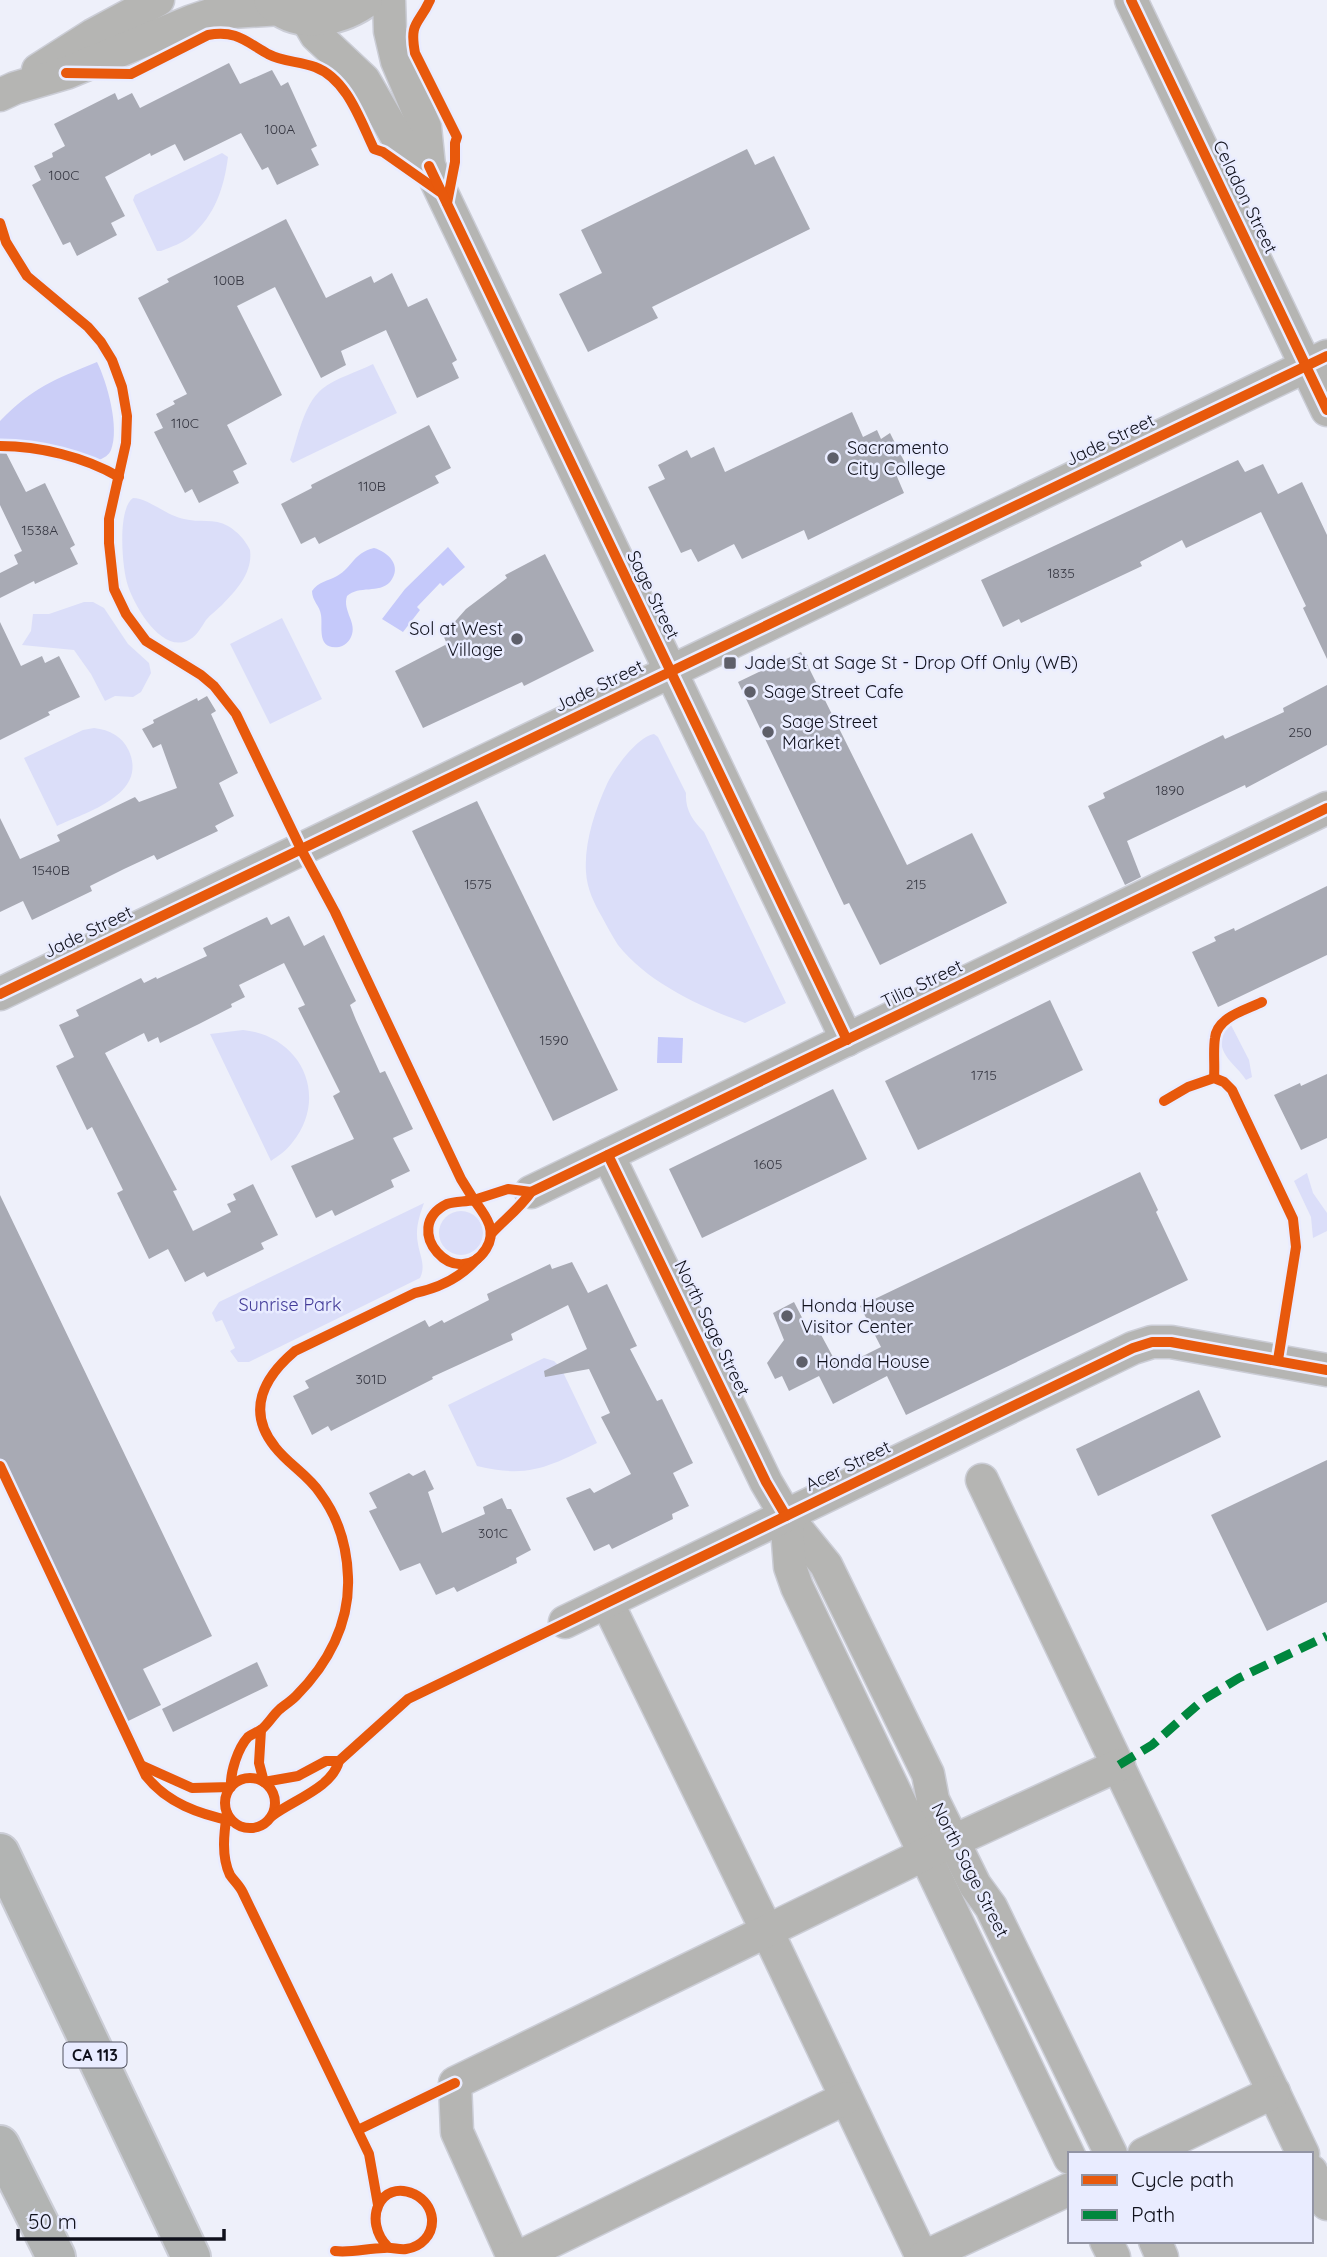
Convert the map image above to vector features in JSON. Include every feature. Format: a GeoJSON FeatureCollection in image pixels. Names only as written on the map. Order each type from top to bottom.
{"type":"FeatureCollection","features":[{"type":"Feature","properties":{"kind":"highway","name":"CA 113"},"geometry":{"type":"LineString","coordinates":[[0,1853],[191,2257]]}},
{"type":"Feature","properties":{"kind":"highway"},"geometry":{"type":"LineString","coordinates":[[0,2145],[56,2257]]}},
{"type":"Feature","properties":{"kind":"highway"},"geometry":{"type":"LineString","coordinates":[[0,2179],[26,2257]]}},
{"type":"Feature","properties":{"kind":"street"},"geometry":{"type":"LineString","coordinates":[[7,91],[54,58],[158,0]]}},
{"type":"Feature","properties":{"kind":"street"},"geometry":{"type":"LineString","coordinates":[[7,91],[66,73],[216,13],[287,9],[330,15],[351,8],[363,0]]}},
{"type":"Feature","properties":{"kind":"street","name":"Sage Street"},"geometry":{"type":"LineString","coordinates":[[389,0],[390,31],[397,61],[425,127],[429,166],[847,1040]]}},
{"type":"Feature","properties":{"kind":"street","name":"Celadon Street"},"geometry":{"type":"LineString","coordinates":[[1131,0],[1317,361],[1327,410]]}},
{"type":"Feature","properties":{"kind":"street","name":"Sage Street"},"geometry":{"type":"LineString","coordinates":[[287,9],[363,80],[398,139],[429,166]]}},
{"type":"Feature","properties":{"kind":"street","name":"Jade Street"},"geometry":{"type":"LineString","coordinates":[[0,994],[1317,361]]}},
{"type":"Feature","properties":{"kind":"street","name":"Tilia Street"},"geometry":{"type":"LineString","coordinates":[[531,1192],[1327,808]]}},
{"type":"Feature","properties":{"kind":"street","name":"North Sage Street"},"geometry":{"type":"LineString","coordinates":[[608,1156],[766,1482],[786,1516],[826,1565],[928,1774],[933,1800],[975,1885],[991,1908],[1110,2152]]}},
{"type":"Feature","properties":{"kind":"street","name":"Acer Street"},"geometry":{"type":"LineString","coordinates":[[565,1622],[1121,1354],[1152,1342],[1171,1342],[1327,1370]]}},
{"type":"Feature","properties":{"kind":"street"},"geometry":{"type":"LineString","coordinates":[[982,1480],[1302,2152]]}},
{"type":"Feature","properties":{"kind":"street","name":"North Sage Street"},"geometry":{"type":"LineString","coordinates":[[786,1516],[790,1567],[797,1587],[1068,2154]]}},
{"type":"Feature","properties":{"kind":"street"},"geometry":{"type":"LineString","coordinates":[[607,1602],[923,2257],[1068,2190]]}},
{"type":"Feature","properties":{"kind":"street"},"geometry":{"type":"LineString","coordinates":[[513,2257],[457,2132],[456,2083],[953,1840],[1119,1765]]}},
{"type":"Feature","properties":{"kind":"street"},"geometry":{"type":"LineString","coordinates":[[1148,2152],[1274,2092]]}},
{"type":"Feature","properties":{"kind":"street"},"geometry":{"type":"LineString","coordinates":[[519,2257],[846,2098]]}},
{"type":"Feature","properties":{"kind":"street"},"geometry":{"type":"LineString","coordinates":[[1313,2175],[1327,2204]]}},
{"type":"Feature","properties":{"kind":"green space"},"geometry":{"type":"Polygon","coordinates":[[[222,153],[228,157],[224,179],[212,210],[188,238],[157,251],[133,200],[135,195],[222,153]]]}},
{"type":"Feature","properties":{"kind":"green space"},"geometry":{"type":"Polygon","coordinates":[[[373,364],[397,413],[293,463],[290,460],[302,422],[315,396],[334,382],[373,364]]]}},
{"type":"Feature","properties":{"kind":"green space"},"geometry":{"type":"Polygon","coordinates":[[[133,498],[178,517],[212,521],[232,528],[250,550],[249,566],[238,587],[189,640],[179,643],[160,635],[143,616],[128,586],[124,567],[123,526],[128,504],[133,498]]]}},
{"type":"Feature","properties":{"kind":"green space"},"geometry":{"type":"Polygon","coordinates":[[[84,602],[93,602],[104,608],[128,644],[149,663],[151,673],[141,692],[133,697],[115,696],[105,701],[74,650],[22,645],[31,631],[33,614],[49,614],[84,602]]]}},
{"type":"Feature","properties":{"kind":"green space"},"geometry":{"type":"Polygon","coordinates":[[[282,618],[322,699],[270,724],[230,644],[282,618]]]}},
{"type":"Feature","properties":{"kind":"green space"},"geometry":{"type":"Polygon","coordinates":[[[83,730],[105,730],[123,741],[133,766],[130,779],[111,800],[57,826],[24,758],[83,730]]]}},
{"type":"Feature","properties":{"kind":"green space"},"geometry":{"type":"Polygon","coordinates":[[[654,734],[686,793],[690,815],[704,832],[786,1003],[745,1023],[693,1001],[644,971],[618,945],[589,890],[587,850],[591,827],[603,794],[620,762],[640,741],[654,734]]]}},
{"type":"Feature","properties":{"kind":"green space"},"geometry":{"type":"Polygon","coordinates":[[[1231,1025],[1249,1060],[1252,1077],[1246,1080],[1222,1048],[1222,1034],[1231,1025]]]}},
{"type":"Feature","properties":{"kind":"green space"},"geometry":{"type":"Polygon","coordinates":[[[243,1030],[263,1035],[294,1056],[304,1071],[308,1088],[309,1106],[303,1125],[290,1146],[271,1161],[210,1034],[243,1030]]]}},
{"type":"Feature","properties":{"kind":"green space"},"geometry":{"type":"Polygon","coordinates":[[[1307,1173],[1313,1193],[1327,1213],[1327,1231],[1313,1238],[1311,1217],[1294,1181],[1307,1173]]]}},
{"type":"Feature","properties":{"kind":"green space","name":"Sunrise Park"},"geometry":{"type":"Polygon","coordinates":[[[424,1203],[417,1233],[423,1265],[420,1278],[249,1362],[238,1362],[230,1351],[235,1348],[222,1320],[216,1322],[212,1313],[219,1302],[424,1203]]]}},
{"type":"Feature","properties":{"kind":"green space"},"geometry":{"type":"Polygon","coordinates":[[[461,1211],[476,1218],[483,1233],[476,1248],[461,1255],[446,1248],[439,1233],[446,1218],[461,1211]]]}},
{"type":"Feature","properties":{"kind":"green space"},"geometry":{"type":"Polygon","coordinates":[[[544,1358],[554,1361],[561,1368],[597,1443],[539,1468],[512,1471],[477,1466],[448,1405],[544,1358]]]}},
{"type":"Feature","properties":{"kind":"shaded area"},"geometry":{"type":"Polygon","coordinates":[[[97,362],[105,381],[113,418],[113,441],[106,456],[99,460],[63,448],[0,440],[0,421],[23,400],[56,380],[97,362]]]}},
{"type":"Feature","properties":{"kind":"shaded area"},"geometry":{"type":"Polygon","coordinates":[[[448,547],[465,567],[443,586],[440,583],[417,607],[420,610],[403,632],[382,619],[405,589],[448,547]]]}},
{"type":"Feature","properties":{"kind":"shaded area"},"geometry":{"type":"Polygon","coordinates":[[[374,548],[392,560],[394,576],[385,586],[357,591],[347,596],[346,607],[353,627],[351,637],[341,646],[327,645],[322,637],[320,612],[312,591],[337,576],[362,553],[374,548]]]}},
{"type":"Feature","properties":{"kind":"shaded area"},"geometry":{"type":"Polygon","coordinates":[[[658,1037],[683,1038],[682,1063],[657,1063],[658,1037]]]}},
{"type":"Feature","properties":{"kind":"building"},"geometry":{"type":"Polygon","coordinates":[[[229,63],[240,84],[272,70],[281,86],[288,82],[317,146],[311,149],[319,165],[277,185],[268,167],[262,170],[241,133],[184,161],[175,144],[151,156],[150,153],[105,177],[125,216],[111,223],[117,235],[77,256],[70,242],[63,245],[32,185],[41,180],[34,166],[53,157],[52,153],[65,146],[54,124],[115,93],[118,100],[132,93],[140,108],[229,63]]]}},
{"type":"Feature","properties":{"kind":"building"},"geometry":{"type":"Polygon","coordinates":[[[747,149],[755,165],[774,156],[810,229],[652,307],[658,318],[588,352],[559,294],[602,273],[581,230],[747,149]]]}},
{"type":"Feature","properties":{"kind":"building"},"geometry":{"type":"Polygon","coordinates":[[[286,219],[326,298],[371,276],[374,283],[392,273],[408,307],[427,298],[457,360],[452,363],[459,378],[417,398],[386,330],[341,351],[346,365],[321,378],[275,287],[237,306],[282,395],[227,425],[247,464],[233,471],[239,483],[199,503],[192,489],[185,493],[154,432],[163,428],[156,414],[187,394],[138,298],[169,282],[167,279],[286,219]]]}},
{"type":"Feature","properties":{"kind":"building"},"geometry":{"type":"Polygon","coordinates":[[[852,412],[863,437],[877,430],[881,439],[890,433],[906,465],[895,472],[904,493],[808,540],[804,530],[742,559],[734,544],[698,562],[691,549],[681,553],[648,487],[665,479],[658,465],[687,450],[691,458],[714,447],[725,472],[852,412]]]}},
{"type":"Feature","properties":{"kind":"building"},"geometry":{"type":"Polygon","coordinates":[[[429,425],[451,468],[435,476],[439,483],[319,544],[315,537],[301,544],[281,504],[312,488],[311,485],[429,425]]]}},
{"type":"Feature","properties":{"kind":"building"},"geometry":{"type":"Polygon","coordinates":[[[0,441],[26,492],[45,483],[75,545],[70,548],[78,564],[0,598],[0,573],[18,564],[14,555],[22,551],[0,505],[0,441]]]}},
{"type":"Feature","properties":{"kind":"building"},"geometry":{"type":"Polygon","coordinates":[[[1238,460],[1245,472],[1263,464],[1278,494],[1302,482],[1327,535],[1327,659],[1303,608],[1306,606],[1261,512],[1186,548],[1182,540],[1140,562],[1142,566],[1021,623],[1019,619],[1003,627],[981,580],[1238,460]]]}},
{"type":"Feature","properties":{"kind":"building","name":"Sol at West Village"},"geometry":{"type":"Polygon","coordinates":[[[545,554],[594,651],[524,686],[522,682],[423,728],[395,671],[447,644],[443,635],[466,609],[507,578],[505,575],[545,554]]]}},
{"type":"Feature","properties":{"kind":"building"},"geometry":{"type":"Polygon","coordinates":[[[0,622],[21,666],[42,656],[45,663],[59,656],[80,697],[0,740],[0,622]]]}},
{"type":"Feature","properties":{"kind":"building"},"geometry":{"type":"Polygon","coordinates":[[[801,652],[907,865],[972,833],[1007,903],[880,965],[849,903],[844,905],[738,682],[801,652]]]}},
{"type":"Feature","properties":{"kind":"building"},"geometry":{"type":"Polygon","coordinates":[[[1327,685],[1327,745],[1246,788],[1245,785],[1127,841],[1141,877],[1125,885],[1088,806],[1105,798],[1103,793],[1223,735],[1225,739],[1284,712],[1283,708],[1327,685]]]}},
{"type":"Feature","properties":{"kind":"building"},"geometry":{"type":"Polygon","coordinates":[[[207,696],[216,711],[211,714],[238,773],[219,783],[234,816],[215,826],[218,831],[157,860],[154,855],[124,869],[90,886],[92,891],[32,920],[23,901],[0,912],[0,818],[20,859],[60,841],[57,835],[135,797],[139,802],[177,788],[161,744],[153,748],[142,729],[154,723],[153,720],[197,698],[198,701],[207,696]]]}},
{"type":"Feature","properties":{"kind":"building"},"geometry":{"type":"Polygon","coordinates":[[[477,801],[618,1090],[553,1121],[412,831],[477,801]]]}},
{"type":"Feature","properties":{"kind":"building"},"geometry":{"type":"Polygon","coordinates":[[[1327,886],[1327,955],[1218,1007],[1192,952],[1216,941],[1214,937],[1234,928],[1235,931],[1327,886]]]}},
{"type":"Feature","properties":{"kind":"building"},"geometry":{"type":"Polygon","coordinates":[[[289,916],[304,946],[324,935],[356,1001],[350,1005],[356,1020],[380,1073],[385,1071],[413,1129],[393,1138],[410,1171],[391,1180],[394,1187],[335,1216],[332,1210],[316,1218],[291,1166],[354,1139],[333,1096],[340,1092],[298,1008],[305,1005],[284,963],[239,985],[245,997],[199,1024],[160,1043],[158,1037],[148,1042],[144,1033],[105,1053],[177,1190],[173,1191],[193,1231],[231,1212],[227,1204],[236,1200],[233,1194],[253,1184],[278,1235],[261,1243],[264,1249],[207,1277],[204,1272],[185,1282],[168,1249],[149,1259],[117,1193],[123,1190],[92,1127],[87,1130],[56,1066],[74,1057],[59,1025],[79,1016],[76,1010],[141,978],[144,983],[156,977],[157,979],[207,956],[203,948],[267,917],[271,925],[289,916]]]}},
{"type":"Feature","properties":{"kind":"building"},"geometry":{"type":"Polygon","coordinates":[[[1050,1000],[1083,1070],[918,1150],[885,1081],[1050,1000]]]}},
{"type":"Feature","properties":{"kind":"building"},"geometry":{"type":"Polygon","coordinates":[[[1327,1074],[1327,1138],[1301,1150],[1274,1095],[1327,1074]]]}},
{"type":"Feature","properties":{"kind":"building"},"geometry":{"type":"Polygon","coordinates":[[[833,1089],[867,1159],[702,1238],[669,1169],[833,1089]]]}},
{"type":"Feature","properties":{"kind":"building"},"geometry":{"type":"Polygon","coordinates":[[[1140,1172],[1188,1280],[906,1415],[887,1376],[833,1404],[819,1376],[789,1391],[782,1376],[775,1379],[767,1363],[784,1340],[773,1313],[794,1302],[811,1335],[819,1331],[839,1368],[881,1347],[860,1306],[1140,1172]]]}},
{"type":"Feature","properties":{"kind":"building"},"geometry":{"type":"Polygon","coordinates":[[[0,1195],[212,1636],[143,1669],[161,1705],[122,1724],[0,1470],[0,1195]]]}},
{"type":"Feature","properties":{"kind":"building"},"geometry":{"type":"Polygon","coordinates":[[[572,1262],[588,1293],[607,1284],[637,1346],[630,1349],[657,1401],[662,1399],[693,1463],[673,1473],[689,1506],[672,1514],[673,1519],[612,1549],[609,1544],[594,1551],[566,1498],[590,1488],[594,1493],[631,1474],[601,1417],[610,1413],[589,1369],[545,1377],[544,1371],[587,1349],[568,1305],[511,1334],[513,1340],[432,1377],[433,1379],[331,1431],[328,1426],[312,1435],[293,1396],[309,1388],[305,1381],[425,1320],[429,1327],[442,1320],[444,1323],[489,1300],[487,1294],[550,1264],[552,1269],[572,1262]]]}},
{"type":"Feature","properties":{"kind":"building"},"geometry":{"type":"Polygon","coordinates":[[[1199,1390],[1221,1437],[1098,1496],[1076,1449],[1199,1390]]]}},
{"type":"Feature","properties":{"kind":"building"},"geometry":{"type":"Polygon","coordinates":[[[1327,1460],[1327,1602],[1267,1631],[1211,1515],[1327,1460]]]}},
{"type":"Feature","properties":{"kind":"building"},"geometry":{"type":"Polygon","coordinates":[[[425,1470],[434,1489],[428,1492],[442,1533],[485,1514],[483,1507],[502,1498],[507,1509],[511,1509],[531,1550],[516,1558],[517,1563],[457,1592],[454,1587],[436,1595],[420,1563],[400,1571],[369,1511],[377,1508],[369,1493],[409,1473],[413,1476],[425,1470]]]}},
{"type":"Feature","properties":{"kind":"building"},"geometry":{"type":"Polygon","coordinates":[[[257,1662],[268,1686],[173,1732],[162,1709],[257,1662]]]}},
{"type":"Feature","properties":{"kind":"marked path"},"geometry":{"type":"LineString","coordinates":[[1119,1765],[1152,1745],[1203,1700],[1239,1678],[1327,1636]]}},
{"type":"Feature","properties":{"kind":"cycle path"},"geometry":{"type":"LineString","coordinates":[[430,0],[414,29],[413,43],[415,53],[457,137],[447,203]]}},
{"type":"Feature","properties":{"kind":"cycle path"},"geometry":{"type":"LineString","coordinates":[[1131,0],[1327,410]]}},
{"type":"Feature","properties":{"kind":"cycle path"},"geometry":{"type":"LineString","coordinates":[[66,73],[131,74],[208,35],[233,35],[274,57],[309,65],[326,73],[336,81],[358,113],[374,149],[383,152],[440,192]]}},
{"type":"Feature","properties":{"kind":"cycle path"},"geometry":{"type":"LineString","coordinates":[[429,166],[847,1040]]}},
{"type":"Feature","properties":{"kind":"cycle path"},"geometry":{"type":"LineString","coordinates":[[0,223],[6,242],[27,276],[88,327],[101,342],[112,360],[122,387],[127,416],[126,443],[109,519],[109,543],[114,589],[126,614],[146,641],[201,675],[214,686],[236,714],[301,849],[335,912],[461,1179],[474,1200],[508,1189],[531,1192]]}},
{"type":"Feature","properties":{"kind":"cycle path"},"geometry":{"type":"LineString","coordinates":[[0,994],[1327,356]]}},
{"type":"Feature","properties":{"kind":"cycle path"},"geometry":{"type":"LineString","coordinates":[[0,446],[61,454],[92,464],[119,477]]}},
{"type":"Feature","properties":{"kind":"cycle path"},"geometry":{"type":"LineString","coordinates":[[491,1234],[531,1192],[1327,808]]}},
{"type":"Feature","properties":{"kind":"cycle path"},"geometry":{"type":"LineString","coordinates":[[1214,1078],[1214,1043],[1217,1031],[1233,1015],[1262,1002]]}},
{"type":"Feature","properties":{"kind":"cycle path"},"geometry":{"type":"LineString","coordinates":[[1164,1101],[1188,1087],[1214,1078],[1224,1082],[1232,1090],[1293,1219],[1296,1247],[1278,1360]]}},
{"type":"Feature","properties":{"kind":"cycle path"},"geometry":{"type":"LineString","coordinates":[[608,1155],[766,1482],[786,1516]]}},
{"type":"Feature","properties":{"kind":"cycle path"},"geometry":{"type":"LineString","coordinates":[[474,1200],[489,1223],[489,1242],[474,1261],[461,1264],[448,1261],[437,1252],[430,1241],[428,1227],[433,1215],[447,1204],[474,1200]]}},
{"type":"Feature","properties":{"kind":"cycle path"},"geometry":{"type":"LineString","coordinates":[[143,1766],[192,1788],[231,1787],[233,1767],[244,1742],[262,1729],[308,1684],[335,1642],[341,1626],[348,1594],[348,1577],[346,1555],[337,1522],[315,1487],[275,1447],[261,1421],[262,1396],[274,1372],[295,1351],[415,1293],[449,1281],[477,1259]]}},
{"type":"Feature","properties":{"kind":"cycle path"},"geometry":{"type":"LineString","coordinates":[[272,1816],[329,1779],[339,1761],[408,1699],[1133,1348],[1152,1342],[1171,1342],[1327,1370]]}},
{"type":"Feature","properties":{"kind":"cycle path"},"geometry":{"type":"LineString","coordinates":[[0,1466],[146,1776],[164,1793],[184,1806],[232,1821]]}},
{"type":"Feature","properties":{"kind":"cycle path"},"geometry":{"type":"LineString","coordinates":[[261,1730],[259,1763],[264,1782],[298,1776],[326,1761],[339,1761]]}},
{"type":"Feature","properties":{"kind":"cycle path"},"geometry":{"type":"LineString","coordinates":[[250,1778],[268,1785],[275,1803],[268,1821],[250,1828],[232,1821],[225,1803],[232,1785],[250,1778]]}},
{"type":"Feature","properties":{"kind":"cycle path"},"geometry":{"type":"LineString","coordinates":[[227,1813],[224,1844],[227,1868],[242,1890],[369,2154],[378,2205]]}},
{"type":"Feature","properties":{"kind":"cycle path"},"geometry":{"type":"LineString","coordinates":[[358,2130],[455,2083]]}},
{"type":"Feature","properties":{"kind":"cycle path"},"geometry":{"type":"LineString","coordinates":[[335,2251],[406,2249],[421,2243],[432,2225],[430,2211],[421,2198],[402,2191],[392,2192],[378,2205],[376,2226],[388,2247]]}},
{"type":"Feature","properties":{"kind":"place","name":"Sacramento City College"},"geometry":{"type":"Point","coordinates":[833,458]}},
{"type":"Feature","properties":{"kind":"place","name":"Sol at West Village"},"geometry":{"type":"Point","coordinates":[517,639]}},
{"type":"Feature","properties":{"kind":"place","name":"Jade St at Sage St - Drop Off Only (WB)"},"geometry":{"type":"Point","coordinates":[730,663]}},
{"type":"Feature","properties":{"kind":"place","name":"Sage Street Cafe"},"geometry":{"type":"Point","coordinates":[750,692]}},
{"type":"Feature","properties":{"kind":"place","name":"Sage Street Market"},"geometry":{"type":"Point","coordinates":[768,732]}},
{"type":"Feature","properties":{"kind":"place","name":"Honda House Visitor Center"},"geometry":{"type":"Point","coordinates":[787,1316]}},
{"type":"Feature","properties":{"kind":"place","name":"Honda House"},"geometry":{"type":"Point","coordinates":[802,1362]}}]}
